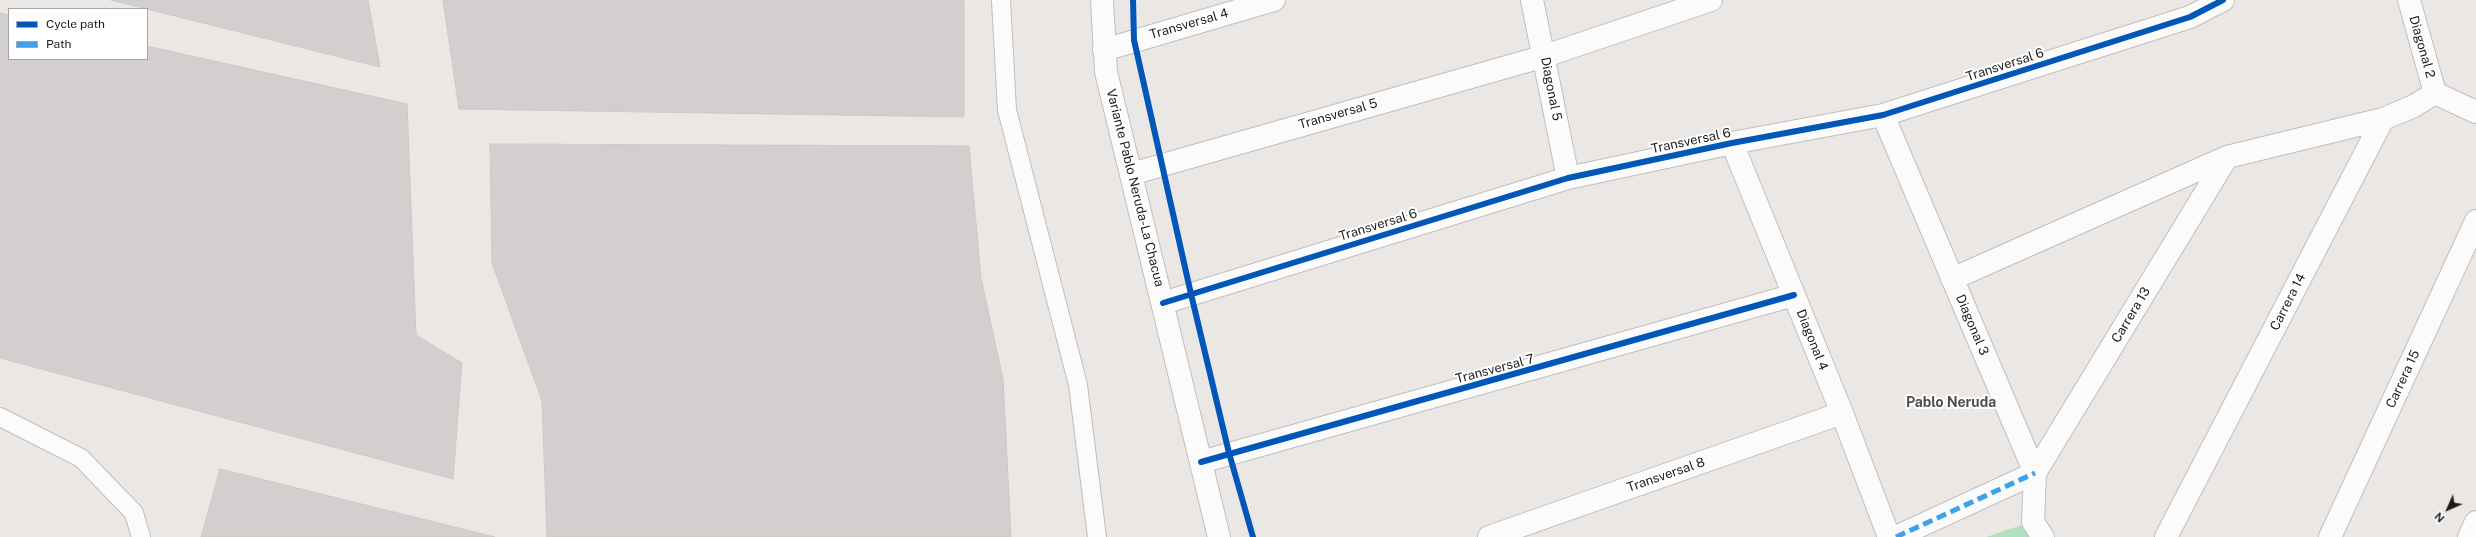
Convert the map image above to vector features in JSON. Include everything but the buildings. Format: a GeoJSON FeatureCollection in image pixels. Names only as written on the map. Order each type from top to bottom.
{"type":"FeatureCollection","features":[{"type":"Feature","properties":{"kind":"street","name":"Variante Pablo Neruda-La Chacua"},"geometry":{"type":"LineString","coordinates":[[1102,0],[1106,72],[1220,537]]}},
{"type":"Feature","properties":{"kind":"street","name":"Transversal 4"},"geometry":{"type":"LineString","coordinates":[[1104,50],[1274,0]]}},
{"type":"Feature","properties":{"kind":"street","name":"Diagonal 5"},"geometry":{"type":"LineString","coordinates":[[1532,0],[1545,56],[1568,178]]}},
{"type":"Feature","properties":{"kind":"street","name":"Transversal 5"},"geometry":{"type":"LineString","coordinates":[[1131,174],[1545,56],[1711,0]]}},
{"type":"Feature","properties":{"kind":"street","name":"Transversal 6"},"geometry":{"type":"LineString","coordinates":[[1163,303],[1568,178],[1732,143],[1883,115],[2187,9],[2223,0]]}},
{"type":"Feature","properties":{"kind":"street","name":"Diagonal 2"},"geometry":{"type":"LineString","coordinates":[[2409,0],[2435,93]]}},
{"type":"Feature","properties":{"kind":"street"},"geometry":{"type":"LineString","coordinates":[[1952,279],[2227,157],[2383,119],[2414,106],[2435,93],[2476,112]]}},
{"type":"Feature","properties":{"kind":"street","name":"Diagonal 3"},"geometry":{"type":"LineString","coordinates":[[1883,115],[2035,473],[2033,522],[2043,537]]}},
{"type":"Feature","properties":{"kind":"street","name":"Carrera 14"},"geometry":{"type":"LineString","coordinates":[[2166,537],[2383,119]]}},
{"type":"Feature","properties":{"kind":"street","name":"Diagonal 4"},"geometry":{"type":"LineString","coordinates":[[1732,143],[1842,414],[1889,537]]}},
{"type":"Feature","properties":{"kind":"street","name":"Carrera 13"},"geometry":{"type":"LineString","coordinates":[[2035,473],[2227,157]]}},
{"type":"Feature","properties":{"kind":"street","name":"Carrera 15"},"geometry":{"type":"LineString","coordinates":[[2330,537],[2476,221]]}},
{"type":"Feature","properties":{"kind":"street","name":"Transversal 7"},"geometry":{"type":"LineString","coordinates":[[1201,462],[1517,375],[1794,295]]}},
{"type":"Feature","properties":{"kind":"street","name":"Transversal 8"},"geometry":{"type":"LineString","coordinates":[[1490,537],[1842,414]]}},
{"type":"Feature","properties":{"kind":"street"},"geometry":{"type":"LineString","coordinates":[[1896,537],[2035,473]]}},
{"type":"Feature","properties":{"kind":"street"},"geometry":{"type":"LineString","coordinates":[[2469,537],[2476,522]]}},
{"type":"Feature","properties":{"kind":"lane"},"geometry":{"type":"LineString","coordinates":[[1001,0],[1007,110],[1078,385],[1097,537]]}},
{"type":"Feature","properties":{"kind":"lane"},"geometry":{"type":"LineString","coordinates":[[0,418],[81,458],[134,513],[141,537]]}},
{"type":"Feature","properties":{"kind":"green space"},"geometry":{"type":"Polygon","coordinates":[[[2028,523],[2033,537],[1986,537],[2028,523]]]}},
{"type":"Feature","properties":{"kind":"marked path"},"geometry":{"type":"LineString","coordinates":[[1896,537],[2035,473]]}},
{"type":"Feature","properties":{"kind":"cycle path"},"geometry":{"type":"LineString","coordinates":[[1133,0],[1134,40],[1191,294],[1229,453],[1253,537]]}},
{"type":"Feature","properties":{"kind":"cycle path"},"geometry":{"type":"LineString","coordinates":[[1163,303],[1568,178],[1732,143],[1883,115],[2190,17],[2223,0]]}},
{"type":"Feature","properties":{"kind":"cycle path"},"geometry":{"type":"LineString","coordinates":[[1201,462],[1794,295]]}},
{"type":"Feature","properties":{"kind":"district","name":"Pablo Neruda"},"geometry":{"type":"Point","coordinates":[1951,403]}}]}
